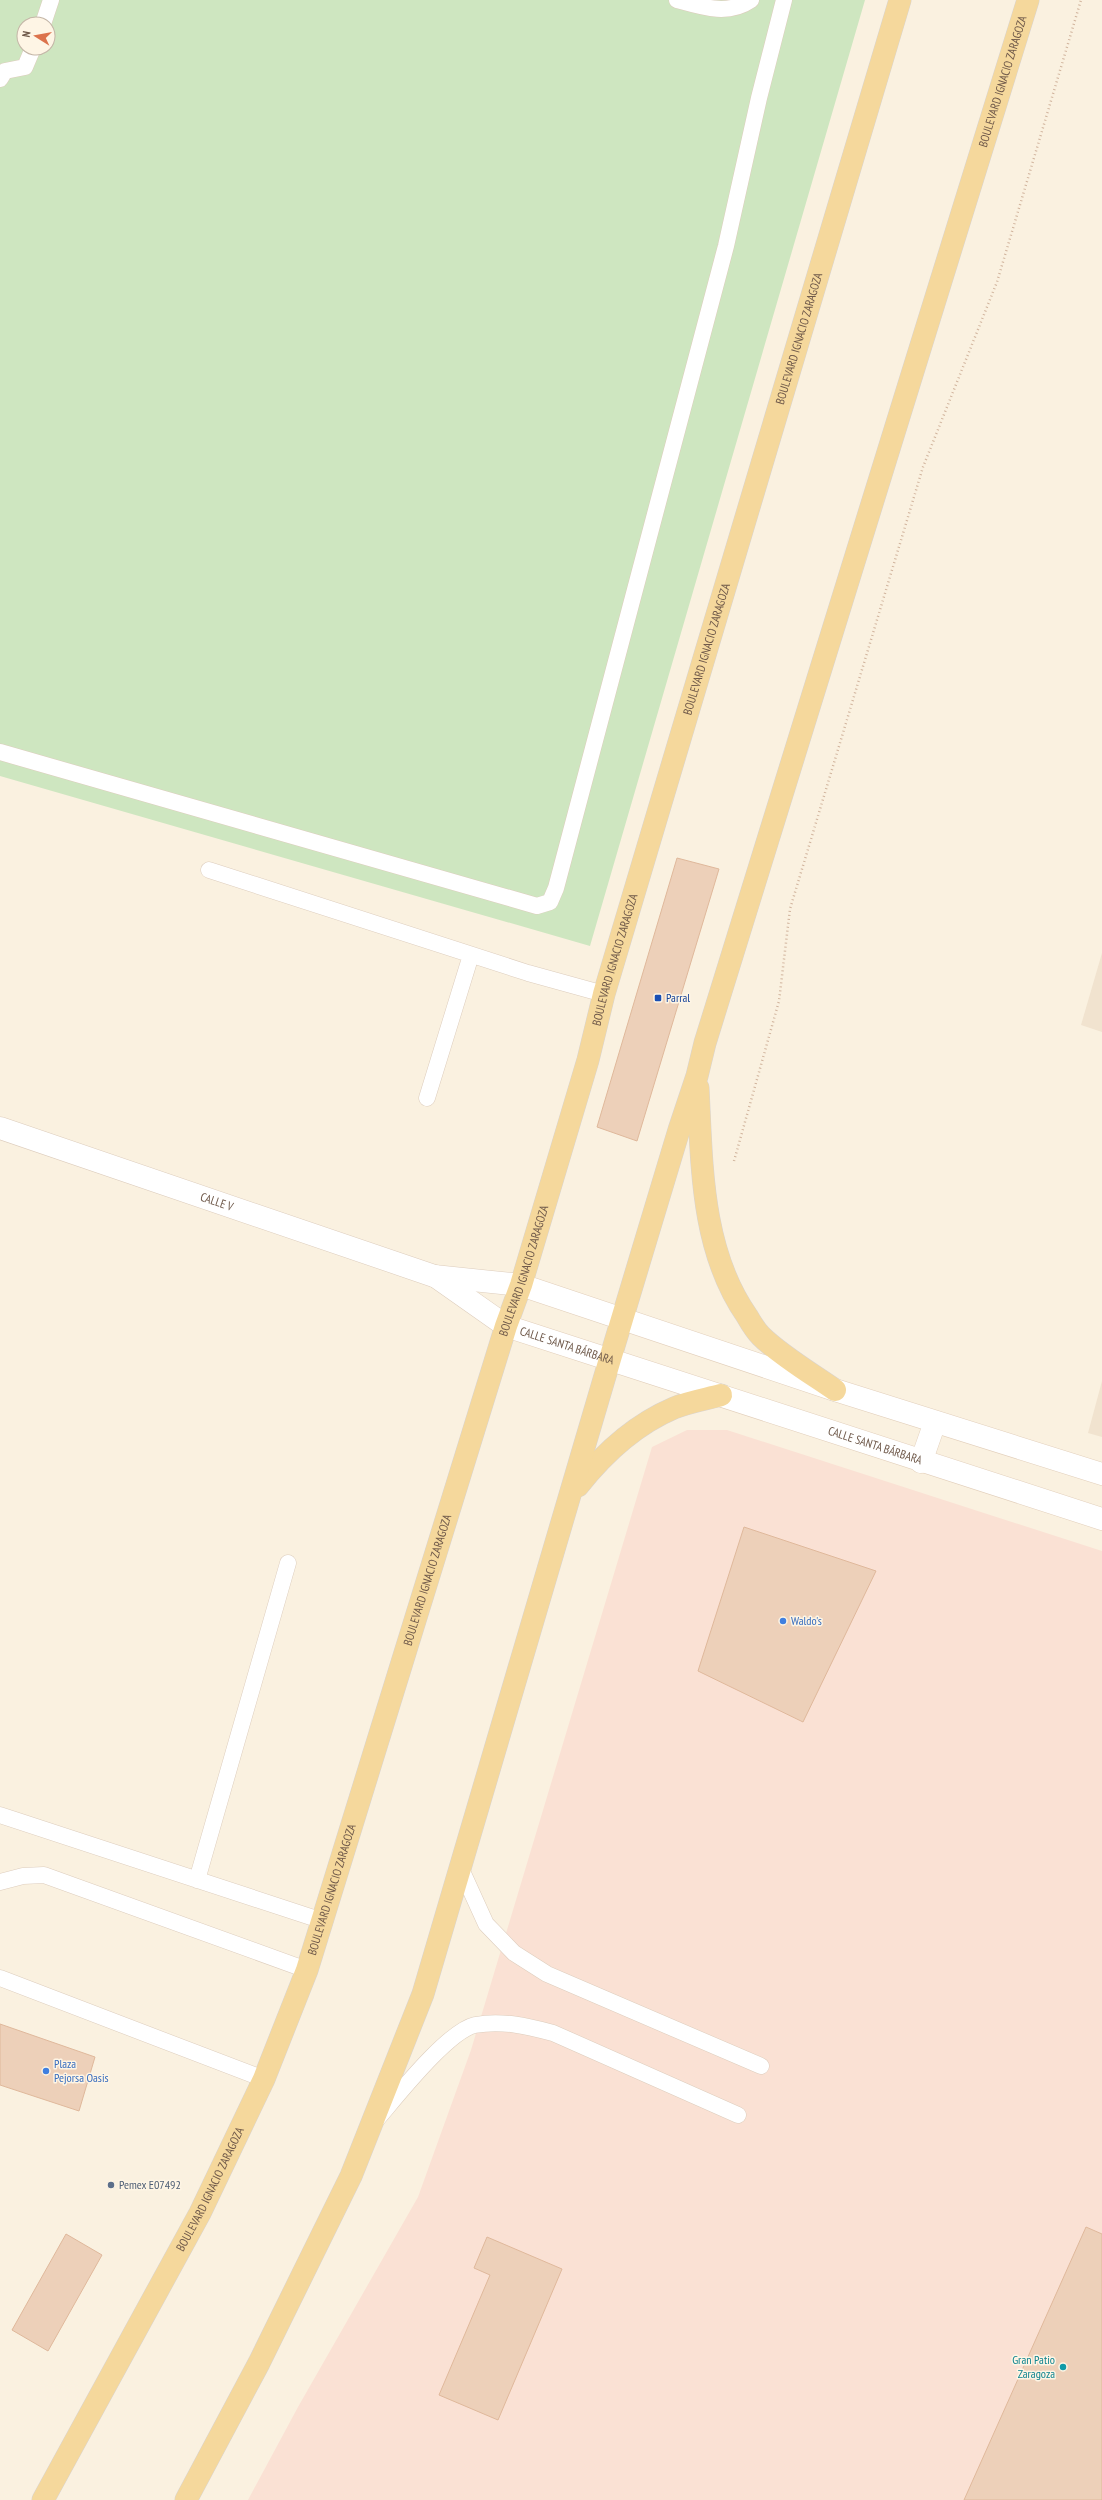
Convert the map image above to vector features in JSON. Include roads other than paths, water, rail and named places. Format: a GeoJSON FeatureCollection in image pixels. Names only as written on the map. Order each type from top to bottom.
{"type":"FeatureCollection","features":[{"type":"Feature","properties":{"kind":"main road","name":"BOULEVARD IGNACIO ZARAGOZA"},"geometry":{"type":"LineString","coordinates":[[43,2500],[200,2213],[264,2079],[307,1970],[506,1326],[521,1284],[588,1060],[604,994],[900,0]]}},
{"type":"Feature","properties":{"kind":"main road","name":"BOULEVARD IGNACIO ZARAGOZA"},"geometry":{"type":"LineString","coordinates":[[186,2500],[260,2363],[351,2176],[373,2124],[423,1994],[610,1359],[679,1130],[697,1076],[705,1043],[1028,0]]}},
{"type":"Feature","properties":{"kind":"main road"},"geometry":{"type":"LineString","coordinates":[[697,1076],[704,1182],[712,1241],[722,1271],[734,1297],[761,1336],[835,1390]]}},
{"type":"Feature","properties":{"kind":"main road"},"geometry":{"type":"LineString","coordinates":[[571,1495],[595,1465],[628,1433],[674,1408],[721,1395]]}},
{"type":"Feature","properties":{"kind":"street","name":"CALLE V"},"geometry":{"type":"LineString","coordinates":[[0,1128],[434,1276]]}},
{"type":"Feature","properties":{"kind":"street"},"geometry":{"type":"LineString","coordinates":[[434,1276],[521,1284],[835,1390],[1102,1474]]}},
{"type":"Feature","properties":{"kind":"street","name":"CALLE SANTA BÁRBARA"},"geometry":{"type":"LineString","coordinates":[[434,1276],[506,1326],[721,1395],[921,1462],[1102,1519]]}},
{"type":"Feature","properties":{"kind":"street"},"geometry":{"type":"LineString","coordinates":[[921,1462],[936,1422]]}},
{"type":"Feature","properties":{"kind":"lane"},"geometry":{"type":"LineString","coordinates":[[46,16],[51,0]]}},
{"type":"Feature","properties":{"kind":"lane"},"geometry":{"type":"LineString","coordinates":[[677,0],[710,8],[727,10],[744,5],[751,0]]}},
{"type":"Feature","properties":{"kind":"lane"},"geometry":{"type":"LineString","coordinates":[[0,752],[537,906],[550,902],[556,888],[726,246],[759,98],[784,0]]}},
{"type":"Feature","properties":{"kind":"lane"},"geometry":{"type":"LineString","coordinates":[[0,79],[5,71],[25,67],[30,56]]}},
{"type":"Feature","properties":{"kind":"lane"},"geometry":{"type":"LineString","coordinates":[[209,870],[471,955],[604,994]]}},
{"type":"Feature","properties":{"kind":"lane"},"geometry":{"type":"LineString","coordinates":[[427,1098],[471,955]]}},
{"type":"Feature","properties":{"kind":"lane"},"geometry":{"type":"LineString","coordinates":[[1066,1508],[1102,1524]]}},
{"type":"Feature","properties":{"kind":"lane"},"geometry":{"type":"LineString","coordinates":[[197,1880],[288,1563]]}},
{"type":"Feature","properties":{"kind":"lane"},"geometry":{"type":"LineString","coordinates":[[0,1815],[323,1921]]}},
{"type":"Feature","properties":{"kind":"lane"},"geometry":{"type":"LineString","coordinates":[[461,1869],[486,1924],[514,1953],[547,1974],[761,2066]]}},
{"type":"Feature","properties":{"kind":"lane"},"geometry":{"type":"LineString","coordinates":[[0,1882],[23,1876],[44,1875],[307,1970]]}},
{"type":"Feature","properties":{"kind":"lane"},"geometry":{"type":"LineString","coordinates":[[0,1978],[264,2079]]}},
{"type":"Feature","properties":{"kind":"lane"},"geometry":{"type":"LineString","coordinates":[[373,2124],[441,2046],[473,2026],[497,2023],[523,2024],[554,2033],[738,2115]]}},
{"type":"Feature","properties":{"kind":"place","name":"Parral"},"geometry":{"type":"Point","coordinates":[658,998]}},
{"type":"Feature","properties":{"kind":"place","name":"Waldo's"},"geometry":{"type":"Point","coordinates":[783,1621]}},
{"type":"Feature","properties":{"kind":"place","name":"Plaza Pejorsa Oasis"},"geometry":{"type":"Point","coordinates":[46,2071]}},
{"type":"Feature","properties":{"kind":"place","name":"Pemex E07492"},"geometry":{"type":"Point","coordinates":[111,2185]}},
{"type":"Feature","properties":{"kind":"place","name":"Gran Patio Zaragoza"},"geometry":{"type":"Point","coordinates":[1063,2367]}}]}
